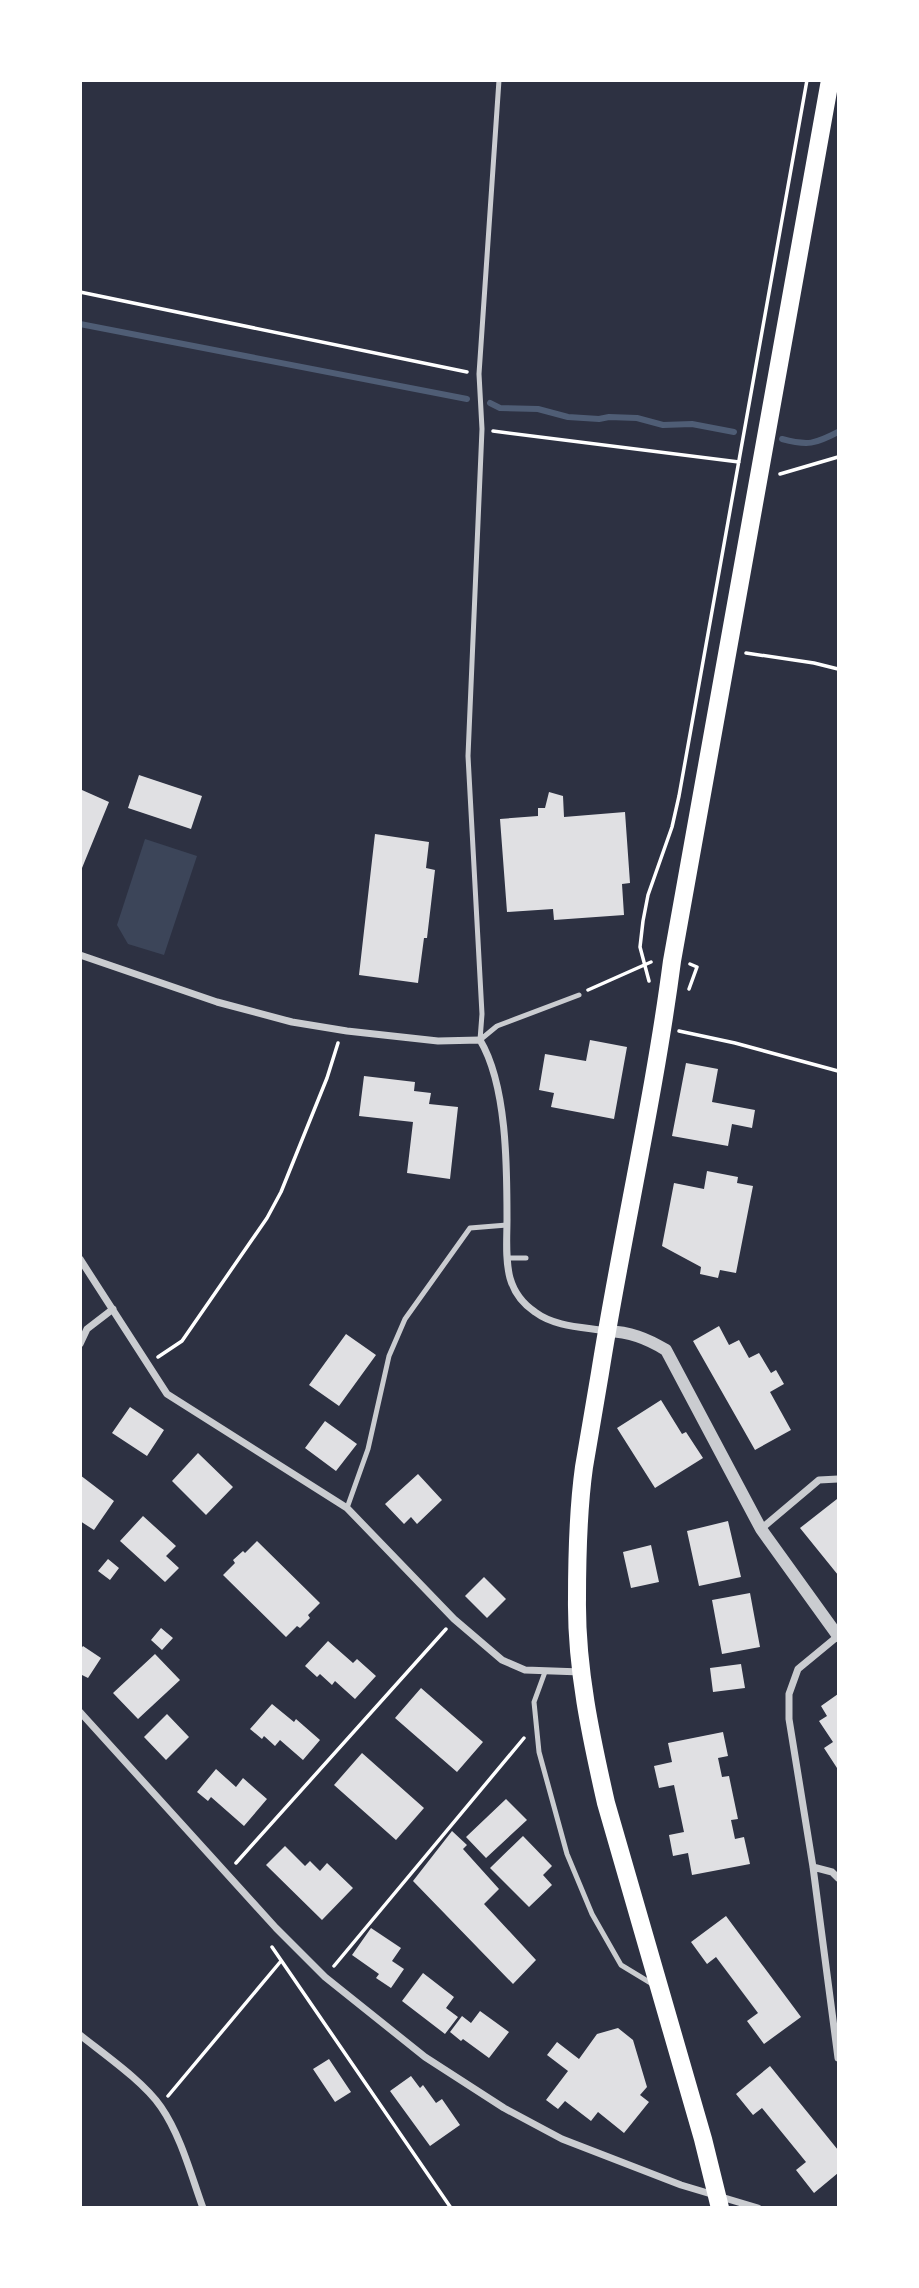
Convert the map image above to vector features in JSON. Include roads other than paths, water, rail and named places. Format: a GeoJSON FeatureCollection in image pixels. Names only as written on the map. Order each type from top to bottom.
{"type":"FeatureCollection","features":[{"type":"Feature","properties":{"kind":"main road"},"geometry":{"type":"LineString","coordinates":[[719,2202],[593,1749],[581,1672],[576,1601],[580,1504],[607,1331],[830,80]]}},
{"type":"Feature","properties":{"kind":"street"},"geometry":{"type":"LineString","coordinates":[[80,955],[265,1017],[343,1030],[438,1041],[480,1040],[494,1069],[500,1108],[507,1166],[507,1258],[515,1290],[523,1303],[535,1313],[561,1324],[627,1332],[650,1340],[666,1350],[761,1529],[838,1636],[798,1669],[789,1694],[789,1720],[813,1867],[838,2058]]}},
{"type":"Feature","properties":{"kind":"street"},"geometry":{"type":"LineString","coordinates":[[80,1259],[167,1394],[347,1508],[454,1619],[502,1660],[525,1670],[581,1672]]}},
{"type":"Feature","properties":{"kind":"street"},"geometry":{"type":"LineString","coordinates":[[80,1344],[87,1329],[113,1309]]}},
{"type":"Feature","properties":{"kind":"street"},"geometry":{"type":"LineString","coordinates":[[761,1529],[819,1480],[838,1479]]}},
{"type":"Feature","properties":{"kind":"street"},"geometry":{"type":"LineString","coordinates":[[80,1712],[276,1928],[325,1976],[425,2057],[504,2108],[562,2139],[719,2202],[758,2207]]}},
{"type":"Feature","properties":{"kind":"street"},"geometry":{"type":"LineString","coordinates":[[813,1867],[832,1872],[838,1878]]}},
{"type":"Feature","properties":{"kind":"street"},"geometry":{"type":"LineString","coordinates":[[80,2035],[127,2073],[160,2105],[173,2128],[203,2207]]}},
{"type":"Feature","properties":{"kind":"lane"},"geometry":{"type":"LineString","coordinates":[[480,1040],[482,1014],[468,756],[482,429],[479,374],[499,80]]}},
{"type":"Feature","properties":{"kind":"lane"},"geometry":{"type":"LineString","coordinates":[[480,1040],[497,1026],[579,995]]}},
{"type":"Feature","properties":{"kind":"lane"},"geometry":{"type":"LineString","coordinates":[[347,1508],[368,1449],[389,1356],[405,1320],[470,1228],[507,1225]]}},
{"type":"Feature","properties":{"kind":"lane"},"geometry":{"type":"LineString","coordinates":[[507,1258],[526,1258]]}},
{"type":"Feature","properties":{"kind":"lane"},"geometry":{"type":"LineString","coordinates":[[545,1672],[534,1702],[539,1752],[567,1854],[592,1914],[621,1965],[660,1989]]}},
{"type":"Feature","properties":{"kind":"waterway"},"geometry":{"type":"LineString","coordinates":[[80,324],[467,399]]}},
{"type":"Feature","properties":{"kind":"waterway"},"geometry":{"type":"LineString","coordinates":[[490,403],[500,408],[538,409],[568,417],[637,418],[663,425],[692,424],[734,432]]}},
{"type":"Feature","properties":{"kind":"waterway"},"geometry":{"type":"LineString","coordinates":[[782,439],[811,443],[838,432]]}}]}
